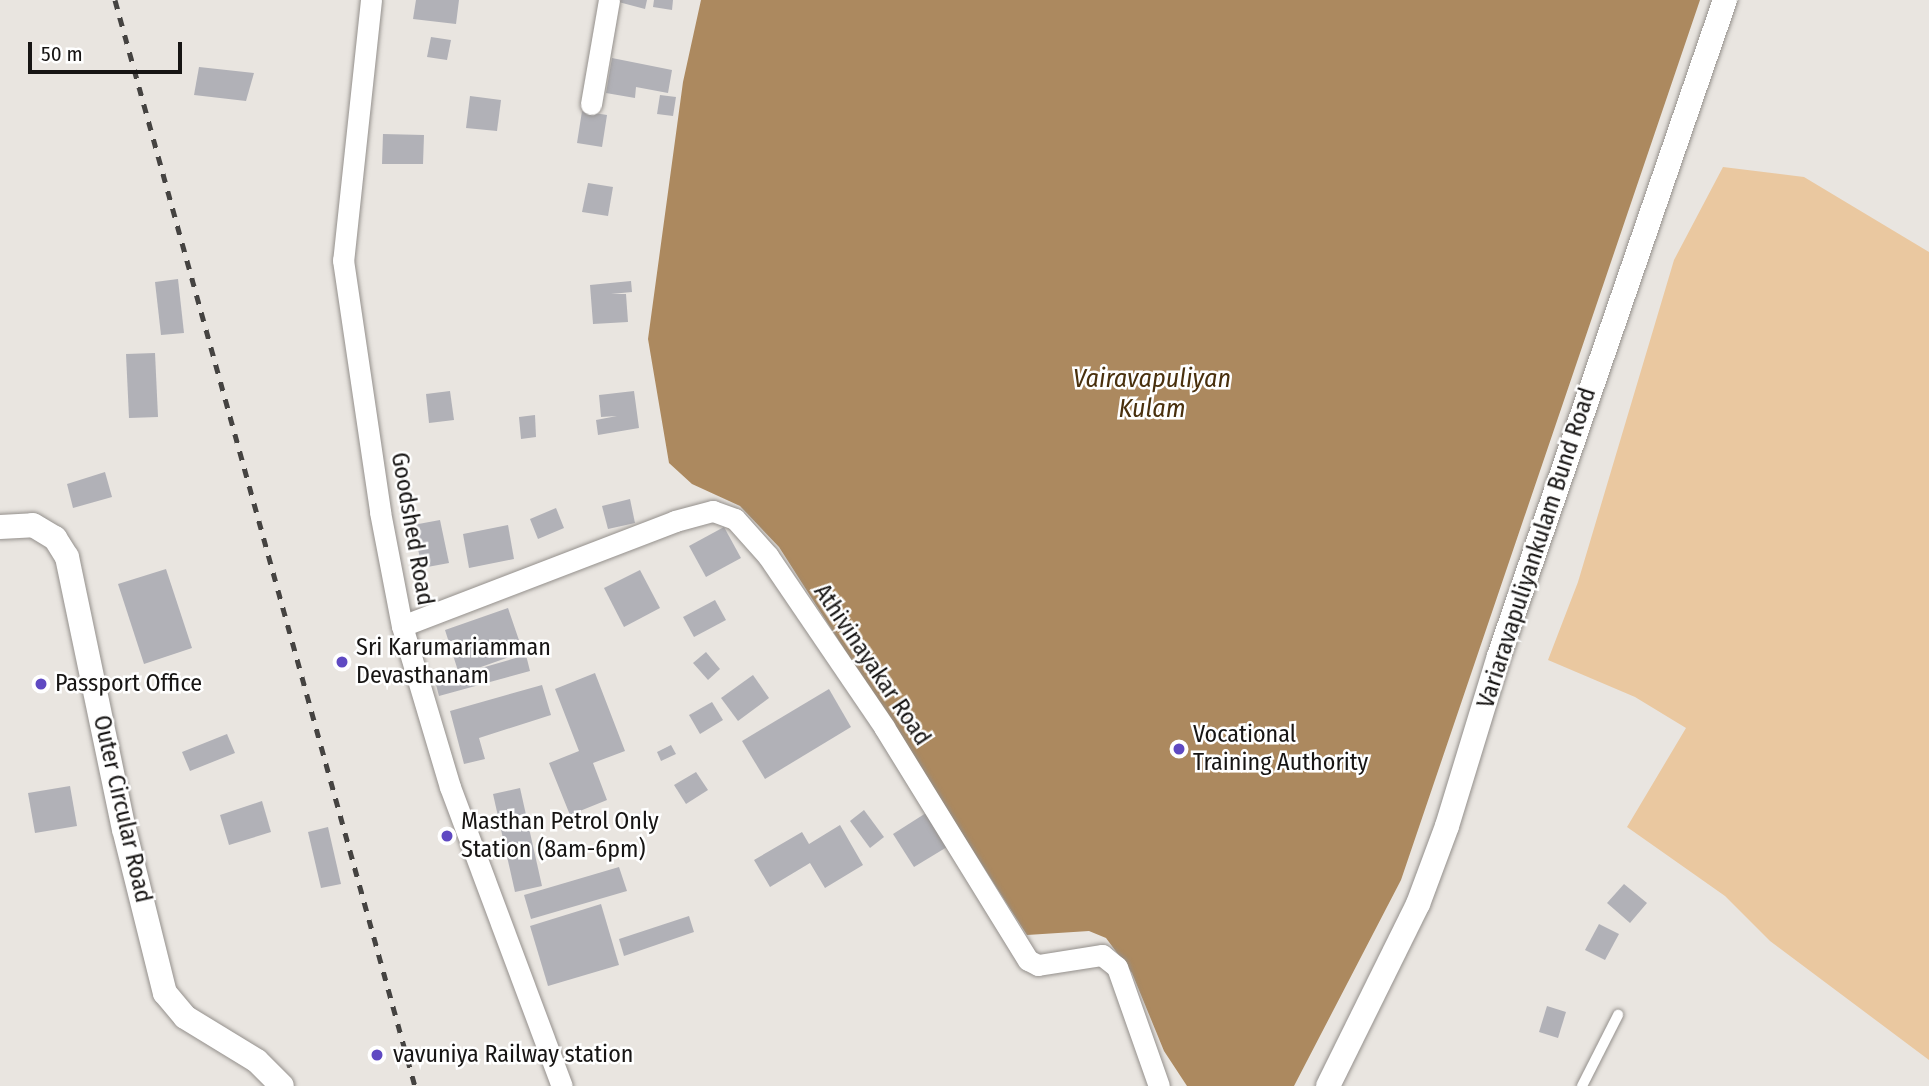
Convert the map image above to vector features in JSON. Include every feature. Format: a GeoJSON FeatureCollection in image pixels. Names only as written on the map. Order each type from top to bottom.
{"type":"FeatureCollection","features":[{"type":"Feature","properties":{"kind":"street","name":"Goodshed Road"},"geometry":{"type":"LineString","coordinates":[[371,0],[343,260],[402,626],[450,787],[562,1086]]}},
{"type":"Feature","properties":{"kind":"street"},"geometry":{"type":"LineString","coordinates":[[591,104],[609,0]]}},
{"type":"Feature","properties":{"kind":"street","name":"Variaravapuliyankulam Bund Road"},"geometry":{"type":"LineString","coordinates":[[1328,1086],[1418,904],[1447,826],[1513,616],[1725,0]]}},
{"type":"Feature","properties":{"kind":"street","name":"Athivinayakar Road"},"geometry":{"type":"LineString","coordinates":[[402,626],[675,521],[713,511],[735,519],[768,556],[884,727],[1028,960],[1038,965],[1102,955],[1116,967],[1159,1086]]}},
{"type":"Feature","properties":{"kind":"street","name":"Outer Circular Road"},"geometry":{"type":"LineString","coordinates":[[0,527],[33,525],[55,538],[67,557],[124,829],[165,993],[185,1017],[257,1061],[282,1086]]}},
{"type":"Feature","properties":{"kind":"lane"},"geometry":{"type":"LineString","coordinates":[[1582,1086],[1618,1015]]}},
{"type":"Feature","properties":{"kind":"shaded area"},"geometry":{"type":"Polygon","coordinates":[[[1723,167],[1804,177],[1929,252],[1929,1060],[1770,941],[1725,896],[1627,827],[1686,728],[1635,697],[1548,660],[1578,582],[1674,260],[1723,167]]]}},
{"type":"Feature","properties":{"kind":"water","name":"Vairavapuliyan Kulam"},"geometry":{"type":"Polygon","coordinates":[[[701,0],[1700,0],[1401,880],[1294,1086],[1187,1086],[1164,1051],[1132,973],[1106,938],[1089,931],[1027,935],[779,547],[740,506],[692,484],[669,463],[648,339],[683,82],[701,0]]]}},
{"type":"Feature","properties":{"kind":"building"},"geometry":{"type":"Polygon","coordinates":[[[416,0],[459,0],[456,24],[413,19],[416,0]]]}},
{"type":"Feature","properties":{"kind":"building"},"geometry":{"type":"Polygon","coordinates":[[[611,0],[647,0],[645,9],[611,0]]]}},
{"type":"Feature","properties":{"kind":"building"},"geometry":{"type":"Polygon","coordinates":[[[654,0],[673,0],[672,10],[653,7],[654,0]]]}},
{"type":"Feature","properties":{"kind":"building"},"geometry":{"type":"Polygon","coordinates":[[[431,37],[451,40],[447,60],[427,57],[431,37]]]}},
{"type":"Feature","properties":{"kind":"building"},"geometry":{"type":"Polygon","coordinates":[[[612,58],[672,70],[668,93],[636,87],[635,98],[606,93],[612,58]]]}},
{"type":"Feature","properties":{"kind":"building"},"geometry":{"type":"Polygon","coordinates":[[[199,67],[254,73],[246,101],[194,95],[199,67]]]}},
{"type":"Feature","properties":{"kind":"building"},"geometry":{"type":"Polygon","coordinates":[[[660,95],[676,97],[673,116],[657,114],[660,95]]]}},
{"type":"Feature","properties":{"kind":"building"},"geometry":{"type":"Polygon","coordinates":[[[470,96],[501,100],[497,131],[466,128],[470,96]]]}},
{"type":"Feature","properties":{"kind":"building"},"geometry":{"type":"Polygon","coordinates":[[[582,111],[607,115],[602,147],[577,143],[582,111]]]}},
{"type":"Feature","properties":{"kind":"building"},"geometry":{"type":"Polygon","coordinates":[[[383,134],[424,135],[423,164],[382,164],[383,134]]]}},
{"type":"Feature","properties":{"kind":"building"},"geometry":{"type":"Polygon","coordinates":[[[588,183],[613,187],[608,216],[582,212],[588,183]]]}},
{"type":"Feature","properties":{"kind":"building"},"geometry":{"type":"Polygon","coordinates":[[[178,279],[184,333],[161,335],[155,282],[178,279]]]}},
{"type":"Feature","properties":{"kind":"building"},"geometry":{"type":"Polygon","coordinates":[[[631,281],[632,292],[611,294],[626,294],[628,322],[593,324],[590,285],[631,281]]]}},
{"type":"Feature","properties":{"kind":"building"},"geometry":{"type":"Polygon","coordinates":[[[155,353],[158,417],[129,418],[126,354],[155,353]]]}},
{"type":"Feature","properties":{"kind":"building"},"geometry":{"type":"Polygon","coordinates":[[[450,391],[454,420],[429,423],[426,394],[450,391]]]}},
{"type":"Feature","properties":{"kind":"building"},"geometry":{"type":"Polygon","coordinates":[[[634,391],[639,428],[598,435],[596,420],[617,416],[601,417],[599,395],[634,391]]]}},
{"type":"Feature","properties":{"kind":"building"},"geometry":{"type":"Polygon","coordinates":[[[535,415],[536,437],[521,439],[519,417],[535,415]]]}},
{"type":"Feature","properties":{"kind":"building"},"geometry":{"type":"Polygon","coordinates":[[[105,472],[112,497],[73,508],[67,484],[105,472]]]}},
{"type":"Feature","properties":{"kind":"building"},"geometry":{"type":"Polygon","coordinates":[[[630,499],[635,523],[608,529],[602,506],[630,499]]]}},
{"type":"Feature","properties":{"kind":"building"},"geometry":{"type":"Polygon","coordinates":[[[556,508],[564,528],[538,539],[530,519],[556,508]]]}},
{"type":"Feature","properties":{"kind":"building"},"geometry":{"type":"Polygon","coordinates":[[[440,520],[449,563],[422,568],[413,525],[440,520]]]}},
{"type":"Feature","properties":{"kind":"building"},"geometry":{"type":"Polygon","coordinates":[[[508,525],[514,559],[469,568],[463,534],[508,525]]]}},
{"type":"Feature","properties":{"kind":"building"},"geometry":{"type":"Polygon","coordinates":[[[724,527],[741,558],[706,577],[689,546],[724,527]]]}},
{"type":"Feature","properties":{"kind":"building"},"geometry":{"type":"Polygon","coordinates":[[[166,569],[192,648],[144,664],[118,584],[166,569]]]}},
{"type":"Feature","properties":{"kind":"building"},"geometry":{"type":"Polygon","coordinates":[[[640,570],[660,608],[624,627],[604,588],[640,570]]]}},
{"type":"Feature","properties":{"kind":"building"},"geometry":{"type":"Polygon","coordinates":[[[715,600],[726,620],[694,637],[683,617],[715,600]]]}},
{"type":"Feature","properties":{"kind":"building"},"geometry":{"type":"Polygon","coordinates":[[[508,608],[523,652],[464,673],[526,655],[530,671],[439,696],[435,681],[459,674],[445,630],[508,608]]]}},
{"type":"Feature","properties":{"kind":"building"},"geometry":{"type":"Polygon","coordinates":[[[706,652],[720,669],[708,680],[693,663],[706,652]]]}},
{"type":"Feature","properties":{"kind":"building"},"geometry":{"type":"Polygon","coordinates":[[[595,673],[625,751],[593,763],[607,800],[570,815],[549,763],[579,751],[555,689],[595,673]]]}},
{"type":"Feature","properties":{"kind":"building"},"geometry":{"type":"Polygon","coordinates":[[[753,675],[769,698],[738,721],[721,698],[753,675]]]}},
{"type":"Feature","properties":{"kind":"building"},"geometry":{"type":"Polygon","coordinates":[[[542,685],[551,715],[479,738],[485,759],[464,764],[450,711],[542,685]]]}},
{"type":"Feature","properties":{"kind":"building"},"geometry":{"type":"Polygon","coordinates":[[[829,689],[851,727],[765,779],[742,741],[829,689]]]}},
{"type":"Feature","properties":{"kind":"building"},"geometry":{"type":"Polygon","coordinates":[[[712,702],[723,720],[700,734],[689,715],[712,702]]]}},
{"type":"Feature","properties":{"kind":"building"},"geometry":{"type":"Polygon","coordinates":[[[227,734],[235,753],[190,771],[182,752],[227,734]]]}},
{"type":"Feature","properties":{"kind":"building"},"geometry":{"type":"Polygon","coordinates":[[[671,745],[676,754],[661,761],[657,752],[671,745]]]}},
{"type":"Feature","properties":{"kind":"building"},"geometry":{"type":"Polygon","coordinates":[[[696,772],[708,790],[686,804],[674,785],[696,772]]]}},
{"type":"Feature","properties":{"kind":"building"},"geometry":{"type":"Polygon","coordinates":[[[70,786],[77,826],[35,833],[28,793],[70,786]]]}},
{"type":"Feature","properties":{"kind":"building"},"geometry":{"type":"Polygon","coordinates":[[[520,788],[542,886],[515,892],[493,794],[520,788]]]}},
{"type":"Feature","properties":{"kind":"building"},"geometry":{"type":"Polygon","coordinates":[[[262,801],[271,832],[229,845],[220,815],[262,801]]]}},
{"type":"Feature","properties":{"kind":"building"},"geometry":{"type":"Polygon","coordinates":[[[864,810],[884,837],[870,848],[850,821],[864,810]]]}},
{"type":"Feature","properties":{"kind":"building"},"geometry":{"type":"Polygon","coordinates":[[[926,813],[947,847],[914,867],[893,834],[926,813]]]}},
{"type":"Feature","properties":{"kind":"building"},"geometry":{"type":"Polygon","coordinates":[[[840,825],[863,865],[825,888],[810,863],[770,887],[754,860],[802,832],[809,844],[840,825]]]}},
{"type":"Feature","properties":{"kind":"building"},"geometry":{"type":"Polygon","coordinates":[[[328,827],[341,884],[321,888],[308,832],[328,827]]]}},
{"type":"Feature","properties":{"kind":"building"},"geometry":{"type":"Polygon","coordinates":[[[619,867],[627,891],[531,919],[524,895],[619,867]]]}},
{"type":"Feature","properties":{"kind":"building"},"geometry":{"type":"Polygon","coordinates":[[[1624,884],[1647,903],[1630,923],[1607,903],[1624,884]]]}},
{"type":"Feature","properties":{"kind":"building"},"geometry":{"type":"Polygon","coordinates":[[[601,904],[619,965],[548,986],[530,926],[601,904]]]}},
{"type":"Feature","properties":{"kind":"building"},"geometry":{"type":"Polygon","coordinates":[[[689,916],[694,932],[624,956],[619,939],[689,916]]]}},
{"type":"Feature","properties":{"kind":"building"},"geometry":{"type":"Polygon","coordinates":[[[1599,924],[1619,934],[1605,960],[1585,950],[1599,924]]]}},
{"type":"Feature","properties":{"kind":"building"},"geometry":{"type":"Polygon","coordinates":[[[1547,1006],[1566,1012],[1558,1038],[1539,1032],[1547,1006]]]}},
{"type":"Feature","properties":{"kind":"railway"},"geometry":{"type":"LineString","coordinates":[[115,0],[415,1086]]}},
{"type":"Feature","properties":{"kind":"place","name":"Sri Karumariamman Devasthanam"},"geometry":{"type":"Point","coordinates":[342,662]}},
{"type":"Feature","properties":{"kind":"place","name":"Passport Office"},"geometry":{"type":"Point","coordinates":[41,684]}},
{"type":"Feature","properties":{"kind":"place","name":"Vocational Training Authority"},"geometry":{"type":"Point","coordinates":[1179,749]}},
{"type":"Feature","properties":{"kind":"place","name":"Masthan Petrol Only Station (8am-6pm)"},"geometry":{"type":"Point","coordinates":[447,836]}},
{"type":"Feature","properties":{"kind":"place","name":"vavuniya Railway station"},"geometry":{"type":"Point","coordinates":[377,1055]}}]}
